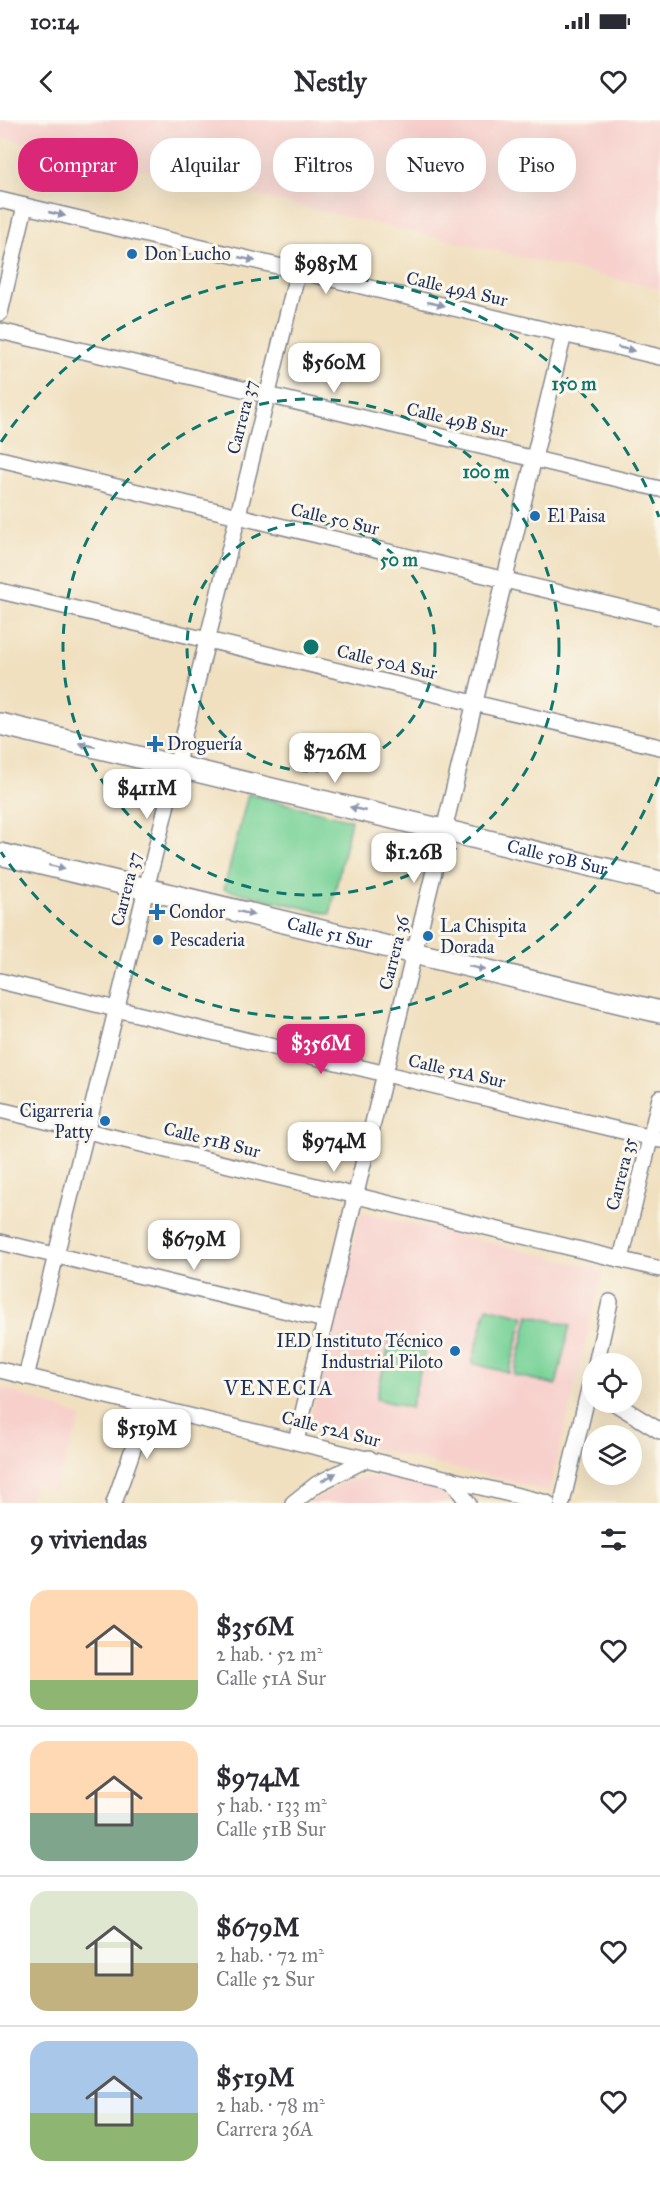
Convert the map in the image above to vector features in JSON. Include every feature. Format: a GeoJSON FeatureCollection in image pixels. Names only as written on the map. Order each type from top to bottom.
{"type":"FeatureCollection","features":[{"type":"Feature","properties":{"kind":"main road","name":"Calle 50B Sur"},"geometry":{"type":"LineString","coordinates":[[0,724],[660,882]]}},
{"type":"Feature","properties":{"kind":"main road","name":"Calle 51 Sur"},"geometry":{"type":"LineString","coordinates":[[0,854],[660,1012]]}},
{"type":"Feature","properties":{"kind":"street","name":"Calle 49A Sur"},"geometry":{"type":"LineString","coordinates":[[0,200],[660,357]]}},
{"type":"Feature","properties":{"kind":"street"},"geometry":{"type":"LineString","coordinates":[[0,313],[26,206]]}},
{"type":"Feature","properties":{"kind":"street","name":"Carrera 37"},"geometry":{"type":"LineString","coordinates":[[26,1377],[298,271]]}},
{"type":"Feature","properties":{"kind":"street","name":"Calle 49B Sur"},"geometry":{"type":"LineString","coordinates":[[0,331],[660,489]]}},
{"type":"Feature","properties":{"kind":"street","name":"Carrera 36"},"geometry":{"type":"LineString","coordinates":[[296,1441],[564,334]]}},
{"type":"Feature","properties":{"kind":"street","name":"Calle 50 Sur"},"geometry":{"type":"LineString","coordinates":[[0,459],[660,617]]}},
{"type":"Feature","properties":{"kind":"street","name":"Calle 50A Sur"},"geometry":{"type":"LineString","coordinates":[[0,591],[660,747]]}},
{"type":"Feature","properties":{"kind":"street","name":"Calle 51A Sur"},"geometry":{"type":"LineString","coordinates":[[0,981],[655,1138]]}},
{"type":"Feature","properties":{"kind":"street","name":"Carrera 35"},"geometry":{"type":"LineString","coordinates":[[621,1259],[655,1138],[660,1098]]}},
{"type":"Feature","properties":{"kind":"street","name":"Calle 51B Sur"},"geometry":{"type":"LineString","coordinates":[[0,1110],[660,1269]]}},
{"type":"Feature","properties":{"kind":"street"},"geometry":{"type":"LineString","coordinates":[[0,1242],[325,1320]]}},
{"type":"Feature","properties":{"kind":"street"},"geometry":{"type":"LineString","coordinates":[[598,1353],[610,1302]]}},
{"type":"Feature","properties":{"kind":"street","name":"Calle 52A Sur"},"geometry":{"type":"LineString","coordinates":[[0,1370],[547,1503]]}},
{"type":"Feature","properties":{"kind":"street"},"geometry":{"type":"LineString","coordinates":[[114,1503],[148,1406]]}},
{"type":"Feature","properties":{"kind":"street"},"geometry":{"type":"LineString","coordinates":[[562,1503],[585,1413]]}},
{"type":"Feature","properties":{"kind":"street"},"geometry":{"type":"LineString","coordinates":[[631,1413],[660,1431]]}},
{"type":"Feature","properties":{"kind":"street"},"geometry":{"type":"LineString","coordinates":[[293,1503],[317,1484],[369,1458]]}},
{"type":"Feature","properties":{"kind":"street"},"geometry":{"type":"LineString","coordinates":[[451,1479],[468,1503]]}},
{"type":"Feature","properties":{"kind":"shaded area"},"geometry":{"type":"Polygon","coordinates":[[[0,120],[660,120],[660,289],[239,192],[261,192],[261,138],[150,138],[150,172],[138,169],[138,138],[18,138],[18,141],[0,137],[0,120]]]}},
{"type":"Feature","properties":{"kind":"shaded area","name":"IED Instituto Técnico Industrial Piloto"},"geometry":{"type":"Polygon","coordinates":[[[361,1212],[604,1270],[549,1491],[307,1433],[361,1212]]]}},
{"type":"Feature","properties":{"kind":"shaded area"},"geometry":{"type":"Polygon","coordinates":[[[1,1387],[82,1417],[54,1491],[35,1484],[28,1503],[0,1503],[1,1387]]]}},
{"type":"Feature","properties":{"kind":"shaded area"},"geometry":{"type":"Polygon","coordinates":[[[390,1476],[413,1480],[434,1489],[454,1503],[309,1503],[344,1482],[367,1477],[390,1476]]]}},
{"type":"Feature","properties":{"kind":"green space"},"geometry":{"type":"Polygon","coordinates":[[[248,794],[351,820],[330,914],[224,889],[248,794]]]}},
{"type":"Feature","properties":{"kind":"green space"},"geometry":{"type":"Polygon","coordinates":[[[487,1307],[524,1316],[509,1373],[472,1363],[487,1307]]]}},
{"type":"Feature","properties":{"kind":"green space"},"geometry":{"type":"Polygon","coordinates":[[[529,1315],[570,1325],[556,1385],[514,1375],[529,1315]]]}},
{"type":"Feature","properties":{"kind":"green space"},"geometry":{"type":"Polygon","coordinates":[[[390,1342],[425,1351],[411,1408],[376,1399],[390,1342]]]}},
{"type":"Feature","properties":{"kind":"place","name":"Don Lucho"},"geometry":{"type":"Point","coordinates":[132,254]}},
{"type":"Feature","properties":{"kind":"place","name":"El Paisa"},"geometry":{"type":"Point","coordinates":[535,516]}},
{"type":"Feature","properties":{"kind":"place","name":"Droguería"},"geometry":{"type":"Point","coordinates":[155,744]}},
{"type":"Feature","properties":{"kind":"place","name":"Condor"},"geometry":{"type":"Point","coordinates":[157,912]}},
{"type":"Feature","properties":{"kind":"place","name":"La Chispita Dorada"},"geometry":{"type":"Point","coordinates":[428,936]}},
{"type":"Feature","properties":{"kind":"place","name":"Pescaderia"},"geometry":{"type":"Point","coordinates":[158,940]}},
{"type":"Feature","properties":{"kind":"place","name":"Cigarreria Patty"},"geometry":{"type":"Point","coordinates":[105,1121]}},
{"type":"Feature","properties":{"kind":"place","name":"IED Instituto Técnico Industrial Piloto"},"geometry":{"type":"Point","coordinates":[455,1351]}},
{"type":"Feature","properties":{"kind":"district","name":"VENECIA"},"geometry":{"type":"Point","coordinates":[279,1388]}}]}
